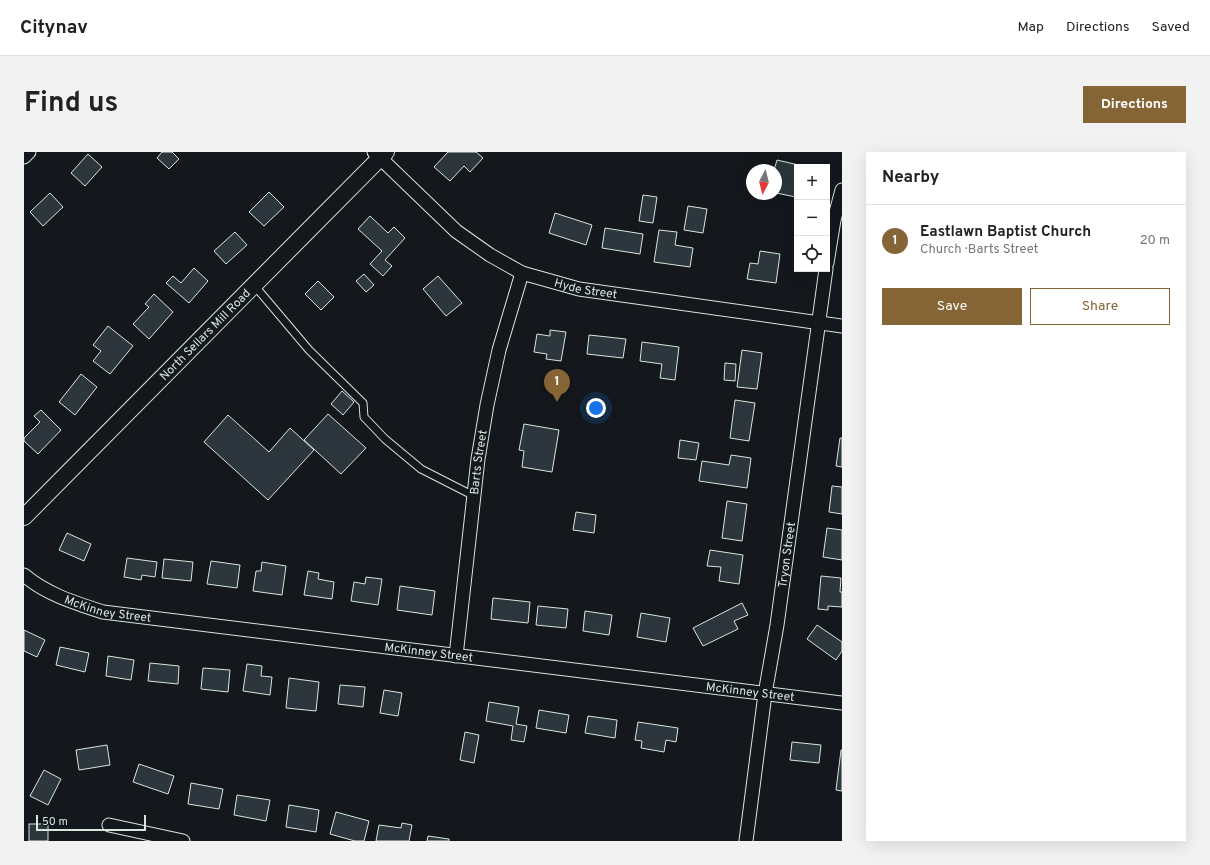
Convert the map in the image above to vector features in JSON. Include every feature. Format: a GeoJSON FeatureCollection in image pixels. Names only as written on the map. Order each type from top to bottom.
{"type":"FeatureCollection","features":[{"type":"Feature","properties":{"kind":"street"},"geometry":{"type":"LineString","coordinates":[[24,157],[29,152]]}},
{"type":"Feature","properties":{"kind":"street","name":"Hyde Street"},"geometry":{"type":"LineString","coordinates":[[380,154],[456,231],[490,255],[522,273],[579,288],[842,326]]}},
{"type":"Feature","properties":{"kind":"street","name":"North Sellars Mill Road"},"geometry":{"type":"LineString","coordinates":[[24,517],[254,285],[380,154]]}},
{"type":"Feature","properties":{"kind":"street"},"geometry":{"type":"LineString","coordinates":[[830,245],[834,220],[842,190]]}},
{"type":"Feature","properties":{"kind":"street","name":"Tryon Street"},"geometry":{"type":"LineString","coordinates":[[746,841],[765,694],[820,322],[826,272]]}},
{"type":"Feature","properties":{"kind":"street","name":"Barts Street"},"geometry":{"type":"LineString","coordinates":[[456,656],[474,496],[487,405],[499,350],[522,273]]}},
{"type":"Feature","properties":{"kind":"street","name":"McKinney Street"},"geometry":{"type":"LineString","coordinates":[[24,575],[36,585],[72,602],[103,612],[842,703]]}},
{"type":"Feature","properties":{"kind":"street"},"geometry":{"type":"LineString","coordinates":[[109,825],[183,841]]}},
{"type":"Feature","properties":{"kind":"lane"},"geometry":{"type":"LineString","coordinates":[[254,285],[309,350],[363,403],[364,417],[386,439],[421,469],[474,496]]}},
{"type":"Feature","properties":{"kind":"building"},"geometry":{"type":"Polygon","coordinates":[[[162,152],[172,152],[179,159],[169,169],[157,158],[162,152]]]}},
{"type":"Feature","properties":{"kind":"building"},"geometry":{"type":"Polygon","coordinates":[[[448,152],[476,152],[483,158],[470,172],[464,166],[450,181],[434,167],[448,152]]]}},
{"type":"Feature","properties":{"kind":"building"},"geometry":{"type":"Polygon","coordinates":[[[88,154],[102,167],[85,186],[71,173],[88,154]]]}},
{"type":"Feature","properties":{"kind":"building"},"geometry":{"type":"Polygon","coordinates":[[[777,160],[794,164],[794,197],[782,194],[782,164],[776,164],[777,160]]]}},
{"type":"Feature","properties":{"kind":"building"},"geometry":{"type":"Polygon","coordinates":[[[269,192],[284,207],[264,226],[249,212],[269,192]]]}},
{"type":"Feature","properties":{"kind":"building"},"geometry":{"type":"Polygon","coordinates":[[[50,193],[63,207],[43,226],[30,212],[50,193]]]}},
{"type":"Feature","properties":{"kind":"building"},"geometry":{"type":"Polygon","coordinates":[[[643,195],[657,197],[653,223],[639,221],[643,195]]]}},
{"type":"Feature","properties":{"kind":"building"},"geometry":{"type":"Polygon","coordinates":[[[688,206],[707,209],[703,233],[684,230],[688,206]]]}},
{"type":"Feature","properties":{"kind":"building"},"geometry":{"type":"Polygon","coordinates":[[[555,213],[592,225],[586,245],[549,233],[555,213]]]}},
{"type":"Feature","properties":{"kind":"building"},"geometry":{"type":"Polygon","coordinates":[[[370,216],[388,233],[394,227],[405,238],[385,260],[392,266],[383,276],[370,264],[382,251],[358,229],[370,216]]]}},
{"type":"Feature","properties":{"kind":"building"},"geometry":{"type":"Polygon","coordinates":[[[605,228],[643,234],[640,254],[602,248],[605,228]]]}},
{"type":"Feature","properties":{"kind":"building"},"geometry":{"type":"Polygon","coordinates":[[[659,230],[677,232],[675,245],[693,248],[690,267],[654,262],[659,230]]]}},
{"type":"Feature","properties":{"kind":"building"},"geometry":{"type":"Polygon","coordinates":[[[235,232],[247,245],[226,264],[214,251],[235,232]]]}},
{"type":"Feature","properties":{"kind":"building"},"geometry":{"type":"Polygon","coordinates":[[[760,251],[780,254],[776,283],[747,279],[750,263],[758,264],[760,251]]]}},
{"type":"Feature","properties":{"kind":"building"},"geometry":{"type":"Polygon","coordinates":[[[194,268],[208,281],[189,303],[166,283],[173,276],[181,283],[194,268]]]}},
{"type":"Feature","properties":{"kind":"building"},"geometry":{"type":"Polygon","coordinates":[[[364,274],[374,285],[366,292],[356,281],[364,274]]]}},
{"type":"Feature","properties":{"kind":"building"},"geometry":{"type":"Polygon","coordinates":[[[438,276],[462,303],[446,316],[423,289],[438,276]]]}},
{"type":"Feature","properties":{"kind":"building"},"geometry":{"type":"Polygon","coordinates":[[[318,281],[334,297],[321,310],[305,294],[318,281]]]}},
{"type":"Feature","properties":{"kind":"building"},"geometry":{"type":"Polygon","coordinates":[[[154,294],[173,312],[149,339],[133,324],[149,307],[145,304],[154,294]]]}},
{"type":"Feature","properties":{"kind":"building"},"geometry":{"type":"Polygon","coordinates":[[[108,326],[133,346],[110,374],[93,361],[101,351],[93,345],[108,326]]]}},
{"type":"Feature","properties":{"kind":"building"},"geometry":{"type":"Polygon","coordinates":[[[550,330],[566,332],[561,361],[546,359],[547,354],[534,352],[537,334],[550,336],[550,330]]]}},
{"type":"Feature","properties":{"kind":"building"},"geometry":{"type":"Polygon","coordinates":[[[589,335],[626,339],[623,358],[587,354],[589,335]]]}},
{"type":"Feature","properties":{"kind":"building"},"geometry":{"type":"Polygon","coordinates":[[[642,342],[679,347],[675,380],[660,378],[662,364],[640,361],[642,342]]]}},
{"type":"Feature","properties":{"kind":"building"},"geometry":{"type":"Polygon","coordinates":[[[742,350],[762,353],[757,389],[737,387],[742,350]]]}},
{"type":"Feature","properties":{"kind":"building"},"geometry":{"type":"Polygon","coordinates":[[[725,363],[736,364],[735,381],[724,380],[725,363]]]}},
{"type":"Feature","properties":{"kind":"building"},"geometry":{"type":"Polygon","coordinates":[[[81,374],[97,387],[75,415],[59,402],[81,374]]]}},
{"type":"Feature","properties":{"kind":"building"},"geometry":{"type":"Polygon","coordinates":[[[342,391],[354,402],[343,415],[331,404],[342,391]]]}},
{"type":"Feature","properties":{"kind":"building"},"geometry":{"type":"Polygon","coordinates":[[[735,400],[755,403],[749,441],[730,438],[735,400]]]}},
{"type":"Feature","properties":{"kind":"building"},"geometry":{"type":"Polygon","coordinates":[[[41,410],[61,430],[38,454],[24,441],[24,438],[40,422],[34,416],[41,410]]]}},
{"type":"Feature","properties":{"kind":"building"},"geometry":{"type":"Polygon","coordinates":[[[328,414],[366,448],[341,474],[304,440],[328,414]]]}},
{"type":"Feature","properties":{"kind":"building"},"geometry":{"type":"Polygon","coordinates":[[[228,415],[269,452],[290,428],[314,450],[268,500],[204,442],[228,415]]]}},
{"type":"Feature","properties":{"kind":"building"},"geometry":{"type":"Polygon","coordinates":[[[524,424],[559,430],[552,472],[522,467],[524,451],[519,450],[524,424]]]}},
{"type":"Feature","properties":{"kind":"building"},"geometry":{"type":"Polygon","coordinates":[[[840,438],[842,438],[842,467],[836,466],[840,438]]]}},
{"type":"Feature","properties":{"kind":"building"},"geometry":{"type":"Polygon","coordinates":[[[680,440],[699,443],[696,460],[678,458],[680,440]]]}},
{"type":"Feature","properties":{"kind":"building"},"geometry":{"type":"Polygon","coordinates":[[[731,455],[751,458],[747,488],[699,481],[702,461],[729,465],[731,455]]]}},
{"type":"Feature","properties":{"kind":"building"},"geometry":{"type":"Polygon","coordinates":[[[832,486],[842,487],[842,514],[829,512],[832,486]]]}},
{"type":"Feature","properties":{"kind":"building"},"geometry":{"type":"Polygon","coordinates":[[[727,501],[747,504],[742,541],[722,538],[727,501]]]}},
{"type":"Feature","properties":{"kind":"building"},"geometry":{"type":"Polygon","coordinates":[[[576,512],[596,515],[594,533],[573,530],[576,512]]]}},
{"type":"Feature","properties":{"kind":"building"},"geometry":{"type":"Polygon","coordinates":[[[827,528],[842,530],[842,560],[823,557],[827,528]]]}},
{"type":"Feature","properties":{"kind":"building"},"geometry":{"type":"Polygon","coordinates":[[[67,533],[91,544],[84,561],[59,550],[67,533]]]}},
{"type":"Feature","properties":{"kind":"building"},"geometry":{"type":"Polygon","coordinates":[[[710,550],[743,555],[739,584],[719,581],[721,567],[707,566],[710,550]]]}},
{"type":"Feature","properties":{"kind":"building"},"geometry":{"type":"Polygon","coordinates":[[[127,558],[157,562],[155,577],[142,575],[141,580],[124,577],[127,558]]]}},
{"type":"Feature","properties":{"kind":"building"},"geometry":{"type":"Polygon","coordinates":[[[164,559],[193,562],[191,581],[162,578],[164,559]]]}},
{"type":"Feature","properties":{"kind":"building"},"geometry":{"type":"Polygon","coordinates":[[[211,561],[240,565],[237,588],[207,584],[211,561]]]}},
{"type":"Feature","properties":{"kind":"building"},"geometry":{"type":"Polygon","coordinates":[[[262,562],[286,566],[282,595],[253,591],[256,571],[261,571],[262,562]]]}},
{"type":"Feature","properties":{"kind":"building"},"geometry":{"type":"Polygon","coordinates":[[[308,571],[319,573],[318,579],[334,582],[332,599],[304,595],[308,571]]]}},
{"type":"Feature","properties":{"kind":"building"},"geometry":{"type":"Polygon","coordinates":[[[821,576],[841,578],[840,592],[842,592],[842,607],[828,606],[828,610],[818,609],[821,576]]]}},
{"type":"Feature","properties":{"kind":"building"},"geometry":{"type":"Polygon","coordinates":[[[366,577],[382,579],[378,605],[351,601],[354,582],[365,584],[366,577]]]}},
{"type":"Feature","properties":{"kind":"building"},"geometry":{"type":"Polygon","coordinates":[[[400,586],[435,591],[432,615],[397,610],[400,586]]]}},
{"type":"Feature","properties":{"kind":"building"},"geometry":{"type":"Polygon","coordinates":[[[493,598],[530,602],[528,623],[491,619],[493,598]]]}},
{"type":"Feature","properties":{"kind":"building"},"geometry":{"type":"Polygon","coordinates":[[[742,603],[748,615],[734,621],[738,629],[703,646],[693,628],[742,603]]]}},
{"type":"Feature","properties":{"kind":"building"},"geometry":{"type":"Polygon","coordinates":[[[538,606],[568,609],[566,628],[536,625],[538,606]]]}},
{"type":"Feature","properties":{"kind":"building"},"geometry":{"type":"Polygon","coordinates":[[[585,611],[612,615],[609,635],[583,631],[585,611]]]}},
{"type":"Feature","properties":{"kind":"building"},"geometry":{"type":"Polygon","coordinates":[[[641,613],[670,618],[666,642],[637,637],[641,613]]]}},
{"type":"Feature","properties":{"kind":"building"},"geometry":{"type":"Polygon","coordinates":[[[817,625],[842,642],[842,651],[836,660],[807,639],[817,625]]]}},
{"type":"Feature","properties":{"kind":"building"},"geometry":{"type":"Polygon","coordinates":[[[24,630],[45,640],[37,657],[24,651],[24,630]]]}},
{"type":"Feature","properties":{"kind":"building"},"geometry":{"type":"Polygon","coordinates":[[[60,647],[89,653],[85,672],[56,665],[60,647]]]}},
{"type":"Feature","properties":{"kind":"building"},"geometry":{"type":"Polygon","coordinates":[[[108,656],[134,660],[131,680],[106,676],[108,656]]]}},
{"type":"Feature","properties":{"kind":"building"},"geometry":{"type":"Polygon","coordinates":[[[150,663],[179,666],[178,684],[148,681],[150,663]]]}},
{"type":"Feature","properties":{"kind":"building"},"geometry":{"type":"Polygon","coordinates":[[[247,664],[262,666],[261,676],[272,677],[270,695],[243,691],[247,664]]]}},
{"type":"Feature","properties":{"kind":"building"},"geometry":{"type":"Polygon","coordinates":[[[203,668],[230,670],[228,692],[201,689],[203,668]]]}},
{"type":"Feature","properties":{"kind":"building"},"geometry":{"type":"Polygon","coordinates":[[[289,678],[319,682],[316,711],[286,708],[289,678]]]}},
{"type":"Feature","properties":{"kind":"building"},"geometry":{"type":"Polygon","coordinates":[[[340,685],[365,687],[363,707],[338,704],[340,685]]]}},
{"type":"Feature","properties":{"kind":"building"},"geometry":{"type":"Polygon","coordinates":[[[384,690],[402,693],[398,716],[380,713],[384,690]]]}},
{"type":"Feature","properties":{"kind":"building"},"geometry":{"type":"Polygon","coordinates":[[[489,702],[519,707],[516,724],[527,726],[524,742],[511,740],[513,726],[486,721],[489,702]]]}},
{"type":"Feature","properties":{"kind":"building"},"geometry":{"type":"Polygon","coordinates":[[[539,710],[569,715],[566,733],[536,728],[539,710]]]}},
{"type":"Feature","properties":{"kind":"building"},"geometry":{"type":"Polygon","coordinates":[[[588,716],[617,720],[615,738],[585,733],[588,716]]]}},
{"type":"Feature","properties":{"kind":"building"},"geometry":{"type":"Polygon","coordinates":[[[638,722],[678,728],[676,742],[666,740],[664,752],[641,748],[642,741],[635,740],[638,722]]]}},
{"type":"Feature","properties":{"kind":"building"},"geometry":{"type":"Polygon","coordinates":[[[465,732],[479,735],[474,763],[460,760],[465,732]]]}},
{"type":"Feature","properties":{"kind":"building"},"geometry":{"type":"Polygon","coordinates":[[[792,742],[821,745],[819,763],[790,760],[792,742]]]}},
{"type":"Feature","properties":{"kind":"building"},"geometry":{"type":"Polygon","coordinates":[[[107,745],[110,765],[79,770],[76,750],[107,745]]]}},
{"type":"Feature","properties":{"kind":"building"},"geometry":{"type":"Polygon","coordinates":[[[842,750],[842,791],[836,790],[842,750]]]}},
{"type":"Feature","properties":{"kind":"building"},"geometry":{"type":"Polygon","coordinates":[[[139,764],[174,776],[168,794],[133,782],[139,764]]]}},
{"type":"Feature","properties":{"kind":"building"},"geometry":{"type":"Polygon","coordinates":[[[44,770],[61,779],[48,805],[30,796],[44,770]]]}},
{"type":"Feature","properties":{"kind":"building"},"geometry":{"type":"Polygon","coordinates":[[[191,783],[223,789],[219,809],[188,804],[191,783]]]}},
{"type":"Feature","properties":{"kind":"building"},"geometry":{"type":"Polygon","coordinates":[[[237,795],[270,800],[266,821],[234,815],[237,795]]]}},
{"type":"Feature","properties":{"kind":"building"},"geometry":{"type":"Polygon","coordinates":[[[289,805],[319,810],[316,832],[286,827],[289,805]]]}},
{"type":"Feature","properties":{"kind":"building"},"geometry":{"type":"Polygon","coordinates":[[[336,812],[369,821],[364,841],[355,841],[330,834],[336,812]]]}},
{"type":"Feature","properties":{"kind":"building"},"geometry":{"type":"Polygon","coordinates":[[[402,823],[412,825],[409,841],[376,841],[379,825],[401,828],[402,823]]]}},
{"type":"Feature","properties":{"kind":"building"},"geometry":{"type":"Polygon","coordinates":[[[29,824],[48,824],[48,841],[29,841],[29,824]]]}},
{"type":"Feature","properties":{"kind":"building"},"geometry":{"type":"Polygon","coordinates":[[[428,836],[449,839],[449,841],[427,841],[428,836]]]}},
{"type":"Feature","properties":{"kind":"place","name":"Eastlawn Baptist Church"},"geometry":{"type":"Point","coordinates":[557,402]}}]}
